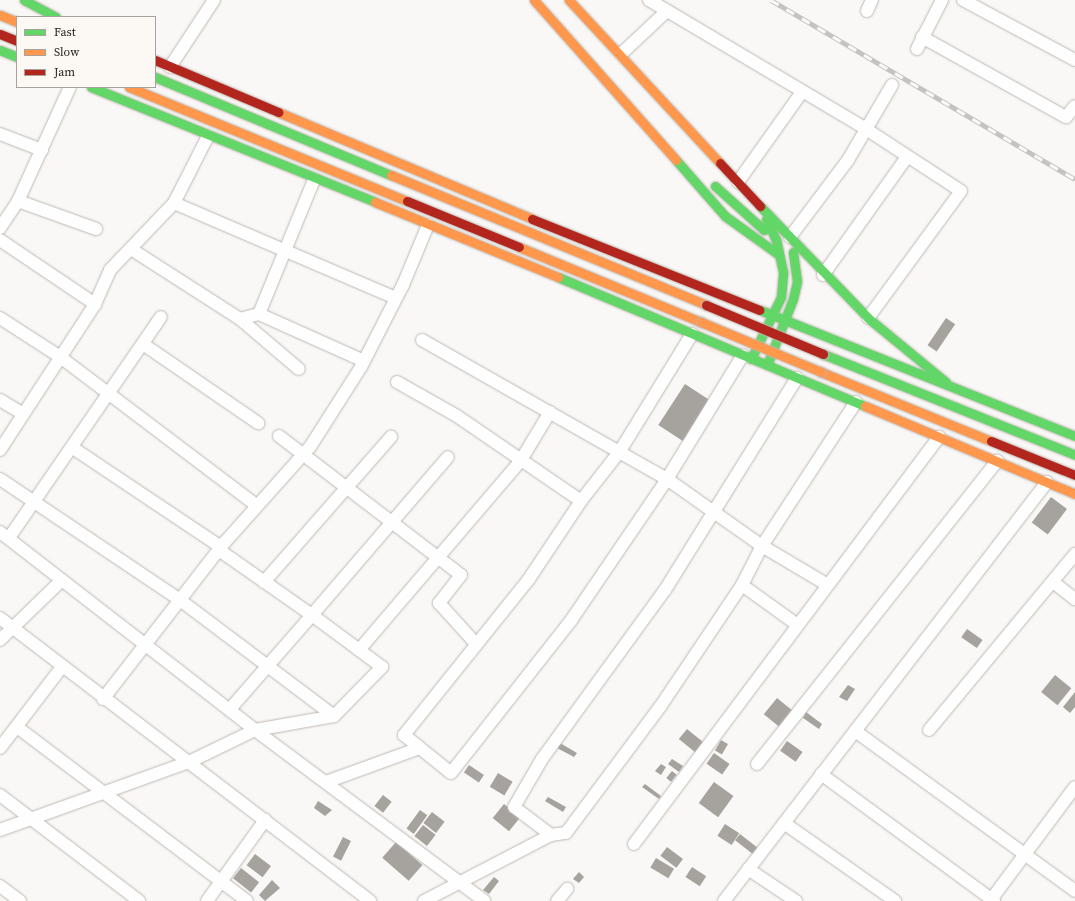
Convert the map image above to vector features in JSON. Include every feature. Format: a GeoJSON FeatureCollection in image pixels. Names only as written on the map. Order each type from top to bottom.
{"type":"FeatureCollection","features":[{"type":"Feature","properties":{"kind":"main road"},"geometry":{"type":"LineString","coordinates":[[24,0],[54,16]]}},
{"type":"Feature","properties":{"kind":"main road"},"geometry":{"type":"LineString","coordinates":[[534,0],[725,216],[779,255]]}},
{"type":"Feature","properties":{"kind":"main road"},"geometry":{"type":"LineString","coordinates":[[546,0],[649,113]]}},
{"type":"Feature","properties":{"kind":"main road"},"geometry":{"type":"LineString","coordinates":[[569,0],[621,54],[696,141],[738,182],[822,275],[868,318],[946,382]]}},
{"type":"Feature","properties":{"kind":"main road"},"geometry":{"type":"LineString","coordinates":[[0,15],[16,22]]}},
{"type":"Feature","properties":{"kind":"main road"},"geometry":{"type":"LineString","coordinates":[[0,34],[16,41]]}},
{"type":"Feature","properties":{"kind":"main road"},"geometry":{"type":"LineString","coordinates":[[0,50],[16,57]]}},
{"type":"Feature","properties":{"kind":"main road"},"geometry":{"type":"LineString","coordinates":[[156,60],[433,179],[773,316],[787,318],[1075,436]]}},
{"type":"Feature","properties":{"kind":"main road"},"geometry":{"type":"LineString","coordinates":[[156,77],[823,354],[1075,455]]}},
{"type":"Feature","properties":{"kind":"main road"},"geometry":{"type":"LineString","coordinates":[[92,88],[692,334],[1075,494]]}},
{"type":"Feature","properties":{"kind":"main road"},"geometry":{"type":"LineString","coordinates":[[131,88],[1075,475]]}},
{"type":"Feature","properties":{"kind":"main road"},"geometry":{"type":"LineString","coordinates":[[708,178],[729,202],[776,240]]}},
{"type":"Feature","properties":{"kind":"main road"},"geometry":{"type":"LineString","coordinates":[[747,357],[773,316],[781,297],[783,272],[776,240],[760,206]]}},
{"type":"Feature","properties":{"kind":"main road"},"geometry":{"type":"LineString","coordinates":[[766,365],[787,318],[797,281],[790,238]]}},
{"type":"Feature","properties":{"kind":"street"},"geometry":{"type":"LineString","coordinates":[[170,67],[214,0]]}},
{"type":"Feature","properties":{"kind":"street"},"geometry":{"type":"LineString","coordinates":[[649,0],[866,130],[906,158],[961,191],[868,318]]}},
{"type":"Feature","properties":{"kind":"street"},"geometry":{"type":"LineString","coordinates":[[867,11],[872,0]]}},
{"type":"Feature","properties":{"kind":"street"},"geometry":{"type":"LineString","coordinates":[[917,48],[942,0]]}},
{"type":"Feature","properties":{"kind":"street"},"geometry":{"type":"LineString","coordinates":[[963,0],[1075,60]]}},
{"type":"Feature","properties":{"kind":"street"},"geometry":{"type":"LineString","coordinates":[[621,54],[667,11]]}},
{"type":"Feature","properties":{"kind":"street"},"geometry":{"type":"LineString","coordinates":[[922,38],[1070,120],[1075,106]]}},
{"type":"Feature","properties":{"kind":"street"},"geometry":{"type":"LineString","coordinates":[[790,238],[848,160],[892,85]]}},
{"type":"Feature","properties":{"kind":"street"},"geometry":{"type":"LineString","coordinates":[[0,228],[4,216],[18,201],[70,88]]}},
{"type":"Feature","properties":{"kind":"street"},"geometry":{"type":"LineString","coordinates":[[738,182],[802,92]]}},
{"type":"Feature","properties":{"kind":"street"},"geometry":{"type":"LineString","coordinates":[[0,134],[42,150]]}},
{"type":"Feature","properties":{"kind":"street"},"geometry":{"type":"LineString","coordinates":[[0,450],[59,356],[95,304],[110,270],[174,203],[208,136]]}},
{"type":"Feature","properties":{"kind":"street"},"geometry":{"type":"LineString","coordinates":[[822,275],[906,158]]}},
{"type":"Feature","properties":{"kind":"street"},"geometry":{"type":"LineString","coordinates":[[259,314],[314,180]]}},
{"type":"Feature","properties":{"kind":"street"},"geometry":{"type":"LineString","coordinates":[[18,201],[96,229]]}},
{"type":"Feature","properties":{"kind":"street"},"geometry":{"type":"LineString","coordinates":[[174,203],[396,298]]}},
{"type":"Feature","properties":{"kind":"street"},"geometry":{"type":"LineString","coordinates":[[103,699],[220,549],[304,454],[364,361],[396,298],[428,225]]}},
{"type":"Feature","properties":{"kind":"street"},"geometry":{"type":"LineString","coordinates":[[0,240],[95,304]]}},
{"type":"Feature","properties":{"kind":"street"},"geometry":{"type":"LineString","coordinates":[[131,249],[240,319],[299,369]]}},
{"type":"Feature","properties":{"kind":"street"},"geometry":{"type":"LineString","coordinates":[[240,319],[259,314],[364,361]]}},
{"type":"Feature","properties":{"kind":"street"},"geometry":{"type":"LineString","coordinates":[[161,317],[73,448],[35,500],[4,535],[230,709],[255,730],[484,901]]}},
{"type":"Feature","properties":{"kind":"street"},"geometry":{"type":"LineString","coordinates":[[0,318],[59,356],[110,393],[257,506]]}},
{"type":"Feature","properties":{"kind":"street"},"geometry":{"type":"LineString","coordinates":[[692,334],[620,451],[581,501],[529,579],[404,735],[451,773],[572,618],[668,479],[747,357]]}},
{"type":"Feature","properties":{"kind":"street"},"geometry":{"type":"LineString","coordinates":[[422,340],[668,479],[762,546],[826,584]]}},
{"type":"Feature","properties":{"kind":"street"},"geometry":{"type":"LineString","coordinates":[[143,344],[258,423]]}},
{"type":"Feature","properties":{"kind":"street"},"geometry":{"type":"LineString","coordinates":[[551,835],[514,807],[542,759],[665,590],[797,378]]}},
{"type":"Feature","properties":{"kind":"street"},"geometry":{"type":"LineString","coordinates":[[397,382],[457,416],[581,501]]}},
{"type":"Feature","properties":{"kind":"street"},"geometry":{"type":"LineString","coordinates":[[0,400],[23,414]]}},
{"type":"Feature","properties":{"kind":"street"},"geometry":{"type":"LineString","coordinates":[[424,901],[551,835],[566,833],[660,707],[742,585],[762,546],[856,402]]}},
{"type":"Feature","properties":{"kind":"street"},"geometry":{"type":"LineString","coordinates":[[359,650],[521,460],[550,412]]}},
{"type":"Feature","properties":{"kind":"street"},"geometry":{"type":"LineString","coordinates":[[279,436],[304,454],[346,490],[438,557],[461,576],[439,602],[476,644]]}},
{"type":"Feature","properties":{"kind":"street"},"geometry":{"type":"LineString","coordinates":[[264,582],[391,437]]}},
{"type":"Feature","properties":{"kind":"street"},"geometry":{"type":"LineString","coordinates":[[634,844],[796,624],[939,437]]}},
{"type":"Feature","properties":{"kind":"street"},"geometry":{"type":"LineString","coordinates":[[0,830],[105,794],[189,762],[255,730],[334,716],[382,667],[220,549],[73,448]]}},
{"type":"Feature","properties":{"kind":"street"},"geometry":{"type":"LineString","coordinates":[[230,709],[448,457]]}},
{"type":"Feature","properties":{"kind":"street"},"geometry":{"type":"LineString","coordinates":[[757,764],[997,461]]}},
{"type":"Feature","properties":{"kind":"street"},"geometry":{"type":"LineString","coordinates":[[0,479],[35,500],[180,600],[334,716]]}},
{"type":"Feature","properties":{"kind":"street"},"geometry":{"type":"LineString","coordinates":[[724,901],[1047,482]]}},
{"type":"Feature","properties":{"kind":"street"},"geometry":{"type":"LineString","coordinates":[[929,730],[1075,554]]}},
{"type":"Feature","properties":{"kind":"street"},"geometry":{"type":"LineString","coordinates":[[0,640],[10,627],[62,580]]}},
{"type":"Feature","properties":{"kind":"street"},"geometry":{"type":"LineString","coordinates":[[1052,582],[1075,599]]}},
{"type":"Feature","properties":{"kind":"street"},"geometry":{"type":"LineString","coordinates":[[742,585],[796,624]]}},
{"type":"Feature","properties":{"kind":"street"},"geometry":{"type":"LineString","coordinates":[[0,618],[103,699],[189,762],[370,901]]}},
{"type":"Feature","properties":{"kind":"street"},"geometry":{"type":"LineString","coordinates":[[0,748],[62,667]]}},
{"type":"Feature","properties":{"kind":"street"},"geometry":{"type":"LineString","coordinates":[[17,727],[247,901]]}},
{"type":"Feature","properties":{"kind":"street"},"geometry":{"type":"LineString","coordinates":[[855,731],[1023,854],[1075,890]]}},
{"type":"Feature","properties":{"kind":"street"},"geometry":{"type":"LineString","coordinates":[[326,782],[420,748]]}},
{"type":"Feature","properties":{"kind":"street"},"geometry":{"type":"LineString","coordinates":[[821,774],[992,900],[1023,854],[1075,787]]}},
{"type":"Feature","properties":{"kind":"street"},"geometry":{"type":"LineString","coordinates":[[0,795],[139,901]]}},
{"type":"Feature","properties":{"kind":"street"},"geometry":{"type":"LineString","coordinates":[[207,901],[265,820]]}},
{"type":"Feature","properties":{"kind":"street"},"geometry":{"type":"LineString","coordinates":[[784,823],[894,901]]}},
{"type":"Feature","properties":{"kind":"street"},"geometry":{"type":"LineString","coordinates":[[748,869],[796,901]]}},
{"type":"Feature","properties":{"kind":"street"},"geometry":{"type":"LineString","coordinates":[[0,886],[20,901]]}},
{"type":"Feature","properties":{"kind":"street"},"geometry":{"type":"LineString","coordinates":[[557,901],[567,889]]}},
{"type":"Feature","properties":{"kind":"building"},"geometry":{"type":"Polygon","coordinates":[[[946,318],[955,324],[937,352],[928,345],[946,318]]]}},
{"type":"Feature","properties":{"kind":"building"},"geometry":{"type":"Polygon","coordinates":[[[685,384],[711,401],[684,442],[658,425],[685,384]]]}},
{"type":"Feature","properties":{"kind":"building"},"geometry":{"type":"Polygon","coordinates":[[[1051,497],[1067,509],[1048,535],[1032,523],[1051,497]]]}},
{"type":"Feature","properties":{"kind":"building"},"geometry":{"type":"Polygon","coordinates":[[[967,629],[983,640],[977,648],[961,637],[967,629]]]}},
{"type":"Feature","properties":{"kind":"building"},"geometry":{"type":"Polygon","coordinates":[[[1055,675],[1071,688],[1057,705],[1041,692],[1055,675]]]}},
{"type":"Feature","properties":{"kind":"building"},"geometry":{"type":"Polygon","coordinates":[[[848,685],[855,689],[847,701],[839,697],[848,685]]]}},
{"type":"Feature","properties":{"kind":"building"},"geometry":{"type":"Polygon","coordinates":[[[1075,692],[1075,707],[1070,713],[1063,707],[1075,692]]]}},
{"type":"Feature","properties":{"kind":"building"},"geometry":{"type":"Polygon","coordinates":[[[777,698],[793,711],[780,728],[764,714],[777,698]]]}},
{"type":"Feature","properties":{"kind":"building"},"geometry":{"type":"Polygon","coordinates":[[[806,712],[822,724],[819,729],[803,718],[806,712]]]}},
{"type":"Feature","properties":{"kind":"building"},"geometry":{"type":"Polygon","coordinates":[[[687,729],[703,742],[695,752],[679,739],[687,729]]]}},
{"type":"Feature","properties":{"kind":"building"},"geometry":{"type":"Polygon","coordinates":[[[721,740],[728,744],[722,754],[715,750],[721,740]]]}},
{"type":"Feature","properties":{"kind":"building"},"geometry":{"type":"Polygon","coordinates":[[[787,741],[803,752],[796,762],[780,751],[787,741]]]}},
{"type":"Feature","properties":{"kind":"building"},"geometry":{"type":"Polygon","coordinates":[[[560,743],[577,753],[574,757],[557,748],[560,743]]]}},
{"type":"Feature","properties":{"kind":"building"},"geometry":{"type":"Polygon","coordinates":[[[714,753],[730,764],[722,775],[707,764],[714,753]]]}},
{"type":"Feature","properties":{"kind":"building"},"geometry":{"type":"Polygon","coordinates":[[[672,759],[683,766],[679,772],[668,764],[672,759]]]}},
{"type":"Feature","properties":{"kind":"building"},"geometry":{"type":"Polygon","coordinates":[[[661,764],[666,767],[661,775],[655,771],[661,764]]]}},
{"type":"Feature","properties":{"kind":"building"},"geometry":{"type":"Polygon","coordinates":[[[469,765],[484,775],[479,783],[464,772],[469,765]]]}},
{"type":"Feature","properties":{"kind":"building"},"geometry":{"type":"Polygon","coordinates":[[[672,771],[677,775],[671,782],[666,778],[672,771]]]}},
{"type":"Feature","properties":{"kind":"building"},"geometry":{"type":"Polygon","coordinates":[[[498,773],[513,782],[504,795],[490,787],[498,773]]]}},
{"type":"Feature","properties":{"kind":"building"},"geometry":{"type":"Polygon","coordinates":[[[714,782],[733,796],[718,817],[699,803],[714,782]]]}},
{"type":"Feature","properties":{"kind":"building"},"geometry":{"type":"Polygon","coordinates":[[[645,784],[661,796],[659,799],[642,787],[645,784]]]}},
{"type":"Feature","properties":{"kind":"building"},"geometry":{"type":"Polygon","coordinates":[[[383,795],[392,802],[383,813],[374,806],[383,795]]]}},
{"type":"Feature","properties":{"kind":"building"},"geometry":{"type":"Polygon","coordinates":[[[548,797],[566,807],[563,812],[545,801],[548,797]]]}},
{"type":"Feature","properties":{"kind":"building"},"geometry":{"type":"Polygon","coordinates":[[[318,801],[332,810],[325,816],[314,808],[318,801]]]}},
{"type":"Feature","properties":{"kind":"building"},"geometry":{"type":"Polygon","coordinates":[[[504,804],[520,817],[509,831],[493,818],[504,804]]]}},
{"type":"Feature","properties":{"kind":"building"},"geometry":{"type":"Polygon","coordinates":[[[420,810],[427,815],[414,834],[406,829],[420,810]]]}},
{"type":"Feature","properties":{"kind":"building"},"geometry":{"type":"Polygon","coordinates":[[[432,812],[445,822],[436,833],[423,823],[432,812]]]}},
{"type":"Feature","properties":{"kind":"building"},"geometry":{"type":"Polygon","coordinates":[[[725,824],[739,833],[732,845],[717,836],[725,824]]]}},
{"type":"Feature","properties":{"kind":"building"},"geometry":{"type":"Polygon","coordinates":[[[423,825],[436,835],[427,846],[414,836],[423,825]]]}},
{"type":"Feature","properties":{"kind":"building"},"geometry":{"type":"Polygon","coordinates":[[[740,834],[759,849],[754,855],[735,840],[740,834]]]}},
{"type":"Feature","properties":{"kind":"building"},"geometry":{"type":"Polygon","coordinates":[[[343,837],[351,841],[341,861],[333,857],[343,837]]]}},
{"type":"Feature","properties":{"kind":"building"},"geometry":{"type":"Polygon","coordinates":[[[396,842],[422,865],[409,881],[382,858],[396,842]]]}},
{"type":"Feature","properties":{"kind":"building"},"geometry":{"type":"Polygon","coordinates":[[[667,847],[683,859],[676,868],[660,856],[667,847]]]}},
{"type":"Feature","properties":{"kind":"building"},"geometry":{"type":"Polygon","coordinates":[[[255,854],[271,866],[263,877],[247,865],[255,854]]]}},
{"type":"Feature","properties":{"kind":"building"},"geometry":{"type":"Polygon","coordinates":[[[656,858],[674,869],[668,878],[650,867],[656,858]]]}},
{"type":"Feature","properties":{"kind":"building"},"geometry":{"type":"Polygon","coordinates":[[[692,867],[706,876],[700,886],[685,877],[692,867]]]}},
{"type":"Feature","properties":{"kind":"building"},"geometry":{"type":"Polygon","coordinates":[[[241,868],[259,882],[251,892],[233,878],[241,868]]]}},
{"type":"Feature","properties":{"kind":"building"},"geometry":{"type":"Polygon","coordinates":[[[579,872],[584,877],[579,883],[573,879],[579,872]]]}},
{"type":"Feature","properties":{"kind":"building"},"geometry":{"type":"Polygon","coordinates":[[[494,877],[499,881],[489,894],[483,890],[494,877]]]}},
{"type":"Feature","properties":{"kind":"building"},"geometry":{"type":"Polygon","coordinates":[[[272,880],[280,888],[265,901],[259,895],[272,880]]]}},
{"type":"Feature","properties":{"kind":"railway"},"geometry":{"type":"LineString","coordinates":[[771,0],[1075,179]]}},
{"type":"Feature","properties":{"kind":"traffic: fast"},"geometry":{"type":"LineString","coordinates":[[24,0],[54,16]]}},
{"type":"Feature","properties":{"kind":"traffic: fast"},"geometry":{"type":"LineString","coordinates":[[0,50],[16,57]]}},
{"type":"Feature","properties":{"kind":"traffic: fast"},"geometry":{"type":"LineString","coordinates":[[156,77],[391,175]]}},
{"type":"Feature","properties":{"kind":"traffic: fast"},"geometry":{"type":"LineString","coordinates":[[93,88],[375,202]]}},
{"type":"Feature","properties":{"kind":"traffic: fast"},"geometry":{"type":"LineString","coordinates":[[676,160],[725,216],[779,255]]}},
{"type":"Feature","properties":{"kind":"traffic: fast"},"geometry":{"type":"LineString","coordinates":[[715,186],[764,230]]}},
{"type":"Feature","properties":{"kind":"traffic: fast"},"geometry":{"type":"LineString","coordinates":[[760,206],[868,318],[946,382]]}},
{"type":"Feature","properties":{"kind":"traffic: fast"},"geometry":{"type":"LineString","coordinates":[[751,359],[781,297],[783,272],[776,240],[766,219]]}},
{"type":"Feature","properties":{"kind":"traffic: fast"},"geometry":{"type":"LineString","coordinates":[[767,365],[793,299],[797,281],[793,252]]}},
{"type":"Feature","properties":{"kind":"traffic: fast"},"geometry":{"type":"LineString","coordinates":[[558,277],[865,406]]}},
{"type":"Feature","properties":{"kind":"traffic: fast"},"geometry":{"type":"LineString","coordinates":[[760,310],[1075,436]]}},
{"type":"Feature","properties":{"kind":"traffic: fast"},"geometry":{"type":"LineString","coordinates":[[823,354],[1075,455]]}},
{"type":"Feature","properties":{"kind":"traffic: slow"},"geometry":{"type":"LineString","coordinates":[[534,0],[676,160]]}},
{"type":"Feature","properties":{"kind":"traffic: slow"},"geometry":{"type":"LineString","coordinates":[[569,0],[720,163]]}},
{"type":"Feature","properties":{"kind":"traffic: slow"},"geometry":{"type":"LineString","coordinates":[[0,15],[16,22]]}},
{"type":"Feature","properties":{"kind":"traffic: slow"},"geometry":{"type":"LineString","coordinates":[[131,88],[407,201]]}},
{"type":"Feature","properties":{"kind":"traffic: slow"},"geometry":{"type":"LineString","coordinates":[[278,112],[532,219]]}},
{"type":"Feature","properties":{"kind":"traffic: slow"},"geometry":{"type":"LineString","coordinates":[[391,175],[706,305]]}},
{"type":"Feature","properties":{"kind":"traffic: slow"},"geometry":{"type":"LineString","coordinates":[[375,202],[558,277]]}},
{"type":"Feature","properties":{"kind":"traffic: slow"},"geometry":{"type":"LineString","coordinates":[[519,247],[701,322]]}},
{"type":"Feature","properties":{"kind":"traffic: slow"},"geometry":{"type":"LineString","coordinates":[[701,322],[821,372]]}},
{"type":"Feature","properties":{"kind":"traffic: slow"},"geometry":{"type":"LineString","coordinates":[[821,372],[991,441]]}},
{"type":"Feature","properties":{"kind":"traffic: slow"},"geometry":{"type":"LineString","coordinates":[[865,406],[1075,494]]}},
{"type":"Feature","properties":{"kind":"traffic: jam"},"geometry":{"type":"LineString","coordinates":[[0,34],[16,41]]}},
{"type":"Feature","properties":{"kind":"traffic: jam"},"geometry":{"type":"LineString","coordinates":[[156,60],[278,112]]}},
{"type":"Feature","properties":{"kind":"traffic: jam"},"geometry":{"type":"LineString","coordinates":[[720,163],[760,206]]}},
{"type":"Feature","properties":{"kind":"traffic: jam"},"geometry":{"type":"LineString","coordinates":[[407,201],[519,247]]}},
{"type":"Feature","properties":{"kind":"traffic: jam"},"geometry":{"type":"LineString","coordinates":[[532,219],[760,310]]}},
{"type":"Feature","properties":{"kind":"traffic: jam"},"geometry":{"type":"LineString","coordinates":[[706,305],[823,354]]}},
{"type":"Feature","properties":{"kind":"traffic: jam"},"geometry":{"type":"LineString","coordinates":[[991,441],[1075,475]]}}]}
